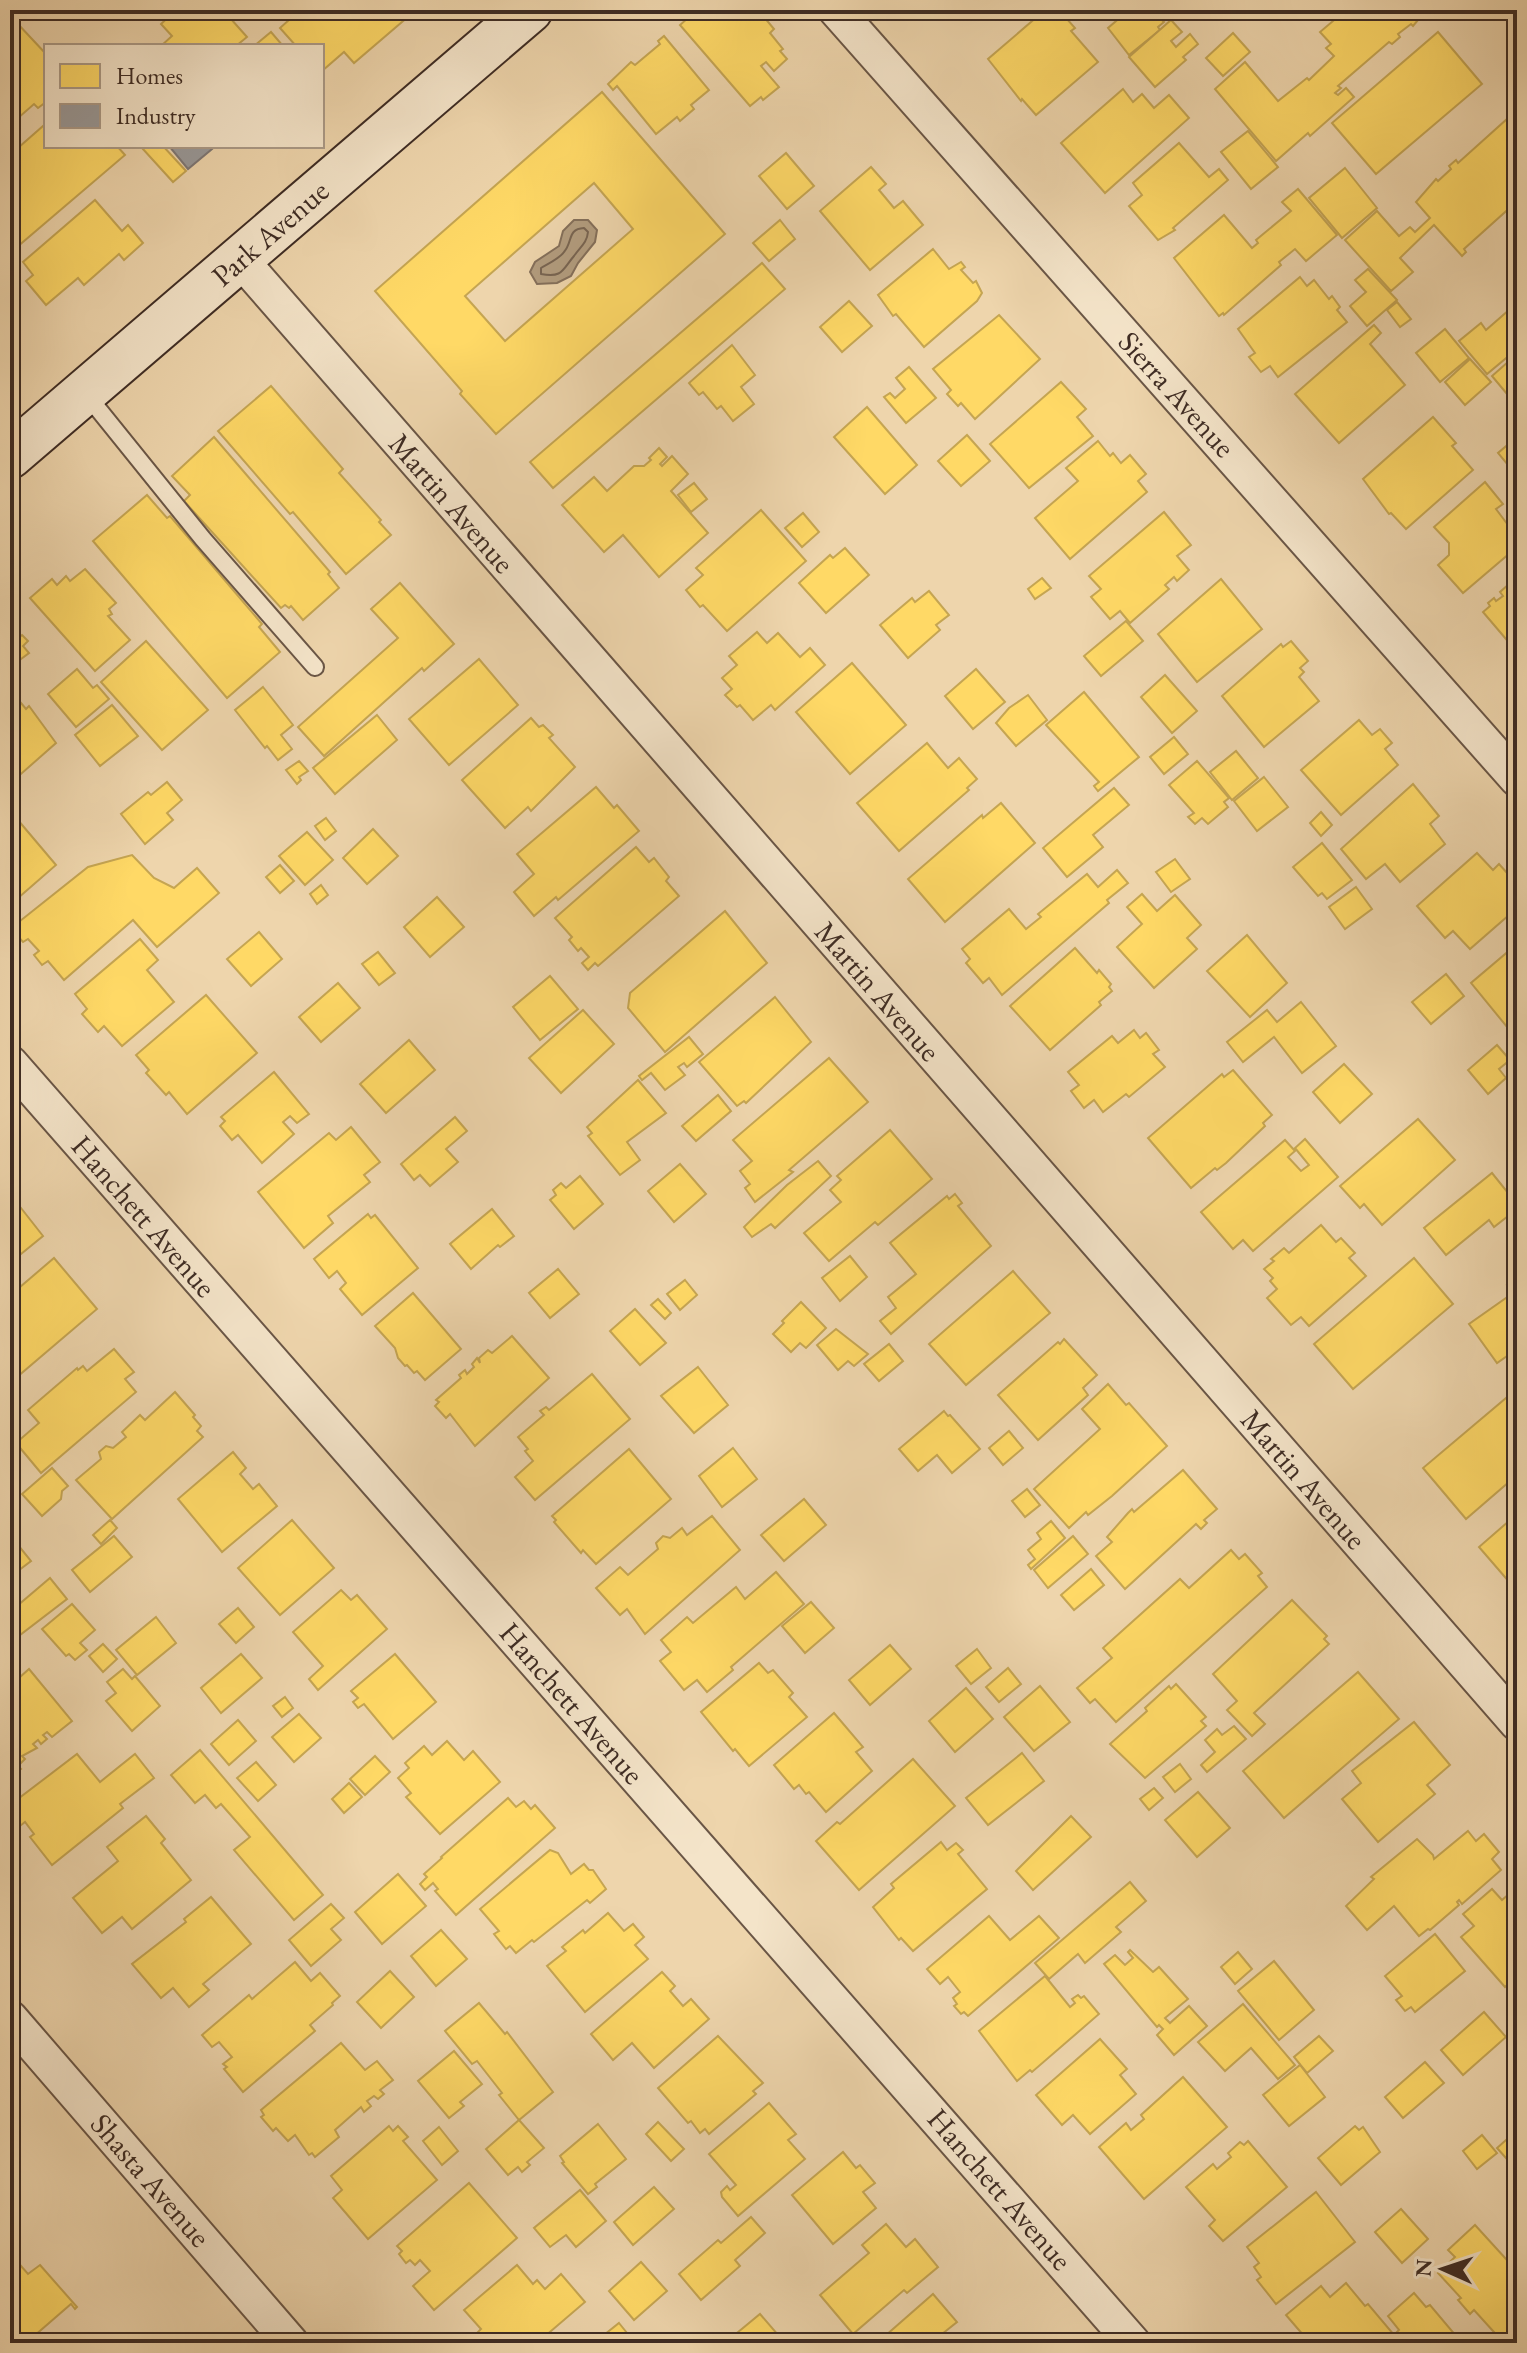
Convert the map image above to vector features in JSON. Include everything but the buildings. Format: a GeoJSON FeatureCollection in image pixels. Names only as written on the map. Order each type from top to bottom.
{"type":"FeatureCollection","features":[{"type":"Feature","properties":{"kind":"street","name":"Park Avenue"},"geometry":{"type":"LineString","coordinates":[[10,456],[530,10]]}},
{"type":"Feature","properties":{"kind":"street","name":"Sierra Avenue"},"geometry":{"type":"LineString","coordinates":[[836,10],[1517,779]]}},
{"type":"Feature","properties":{"kind":"street","name":"Martin Avenue"},"geometry":{"type":"LineString","coordinates":[[240,259],[1517,1723]]}},
{"type":"Feature","properties":{"kind":"street","name":"Hanchett Avenue"},"geometry":{"type":"LineString","coordinates":[[10,1063],[1133,2343]]}},
{"type":"Feature","properties":{"kind":"street","name":"Shasta Avenue"},"geometry":{"type":"LineString","coordinates":[[10,2018],[291,2343]]}},
{"type":"Feature","properties":{"kind":"lane"},"geometry":{"type":"LineString","coordinates":[[85,393],[203,539],[315,667]]}},
{"type":"Feature","properties":{"kind":"water"},"geometry":{"type":"Polygon","coordinates":[[[574,220],[588,220],[597,230],[595,242],[571,276],[557,283],[537,284],[530,272],[535,262],[559,246],[563,231],[574,220]]]}}]}
